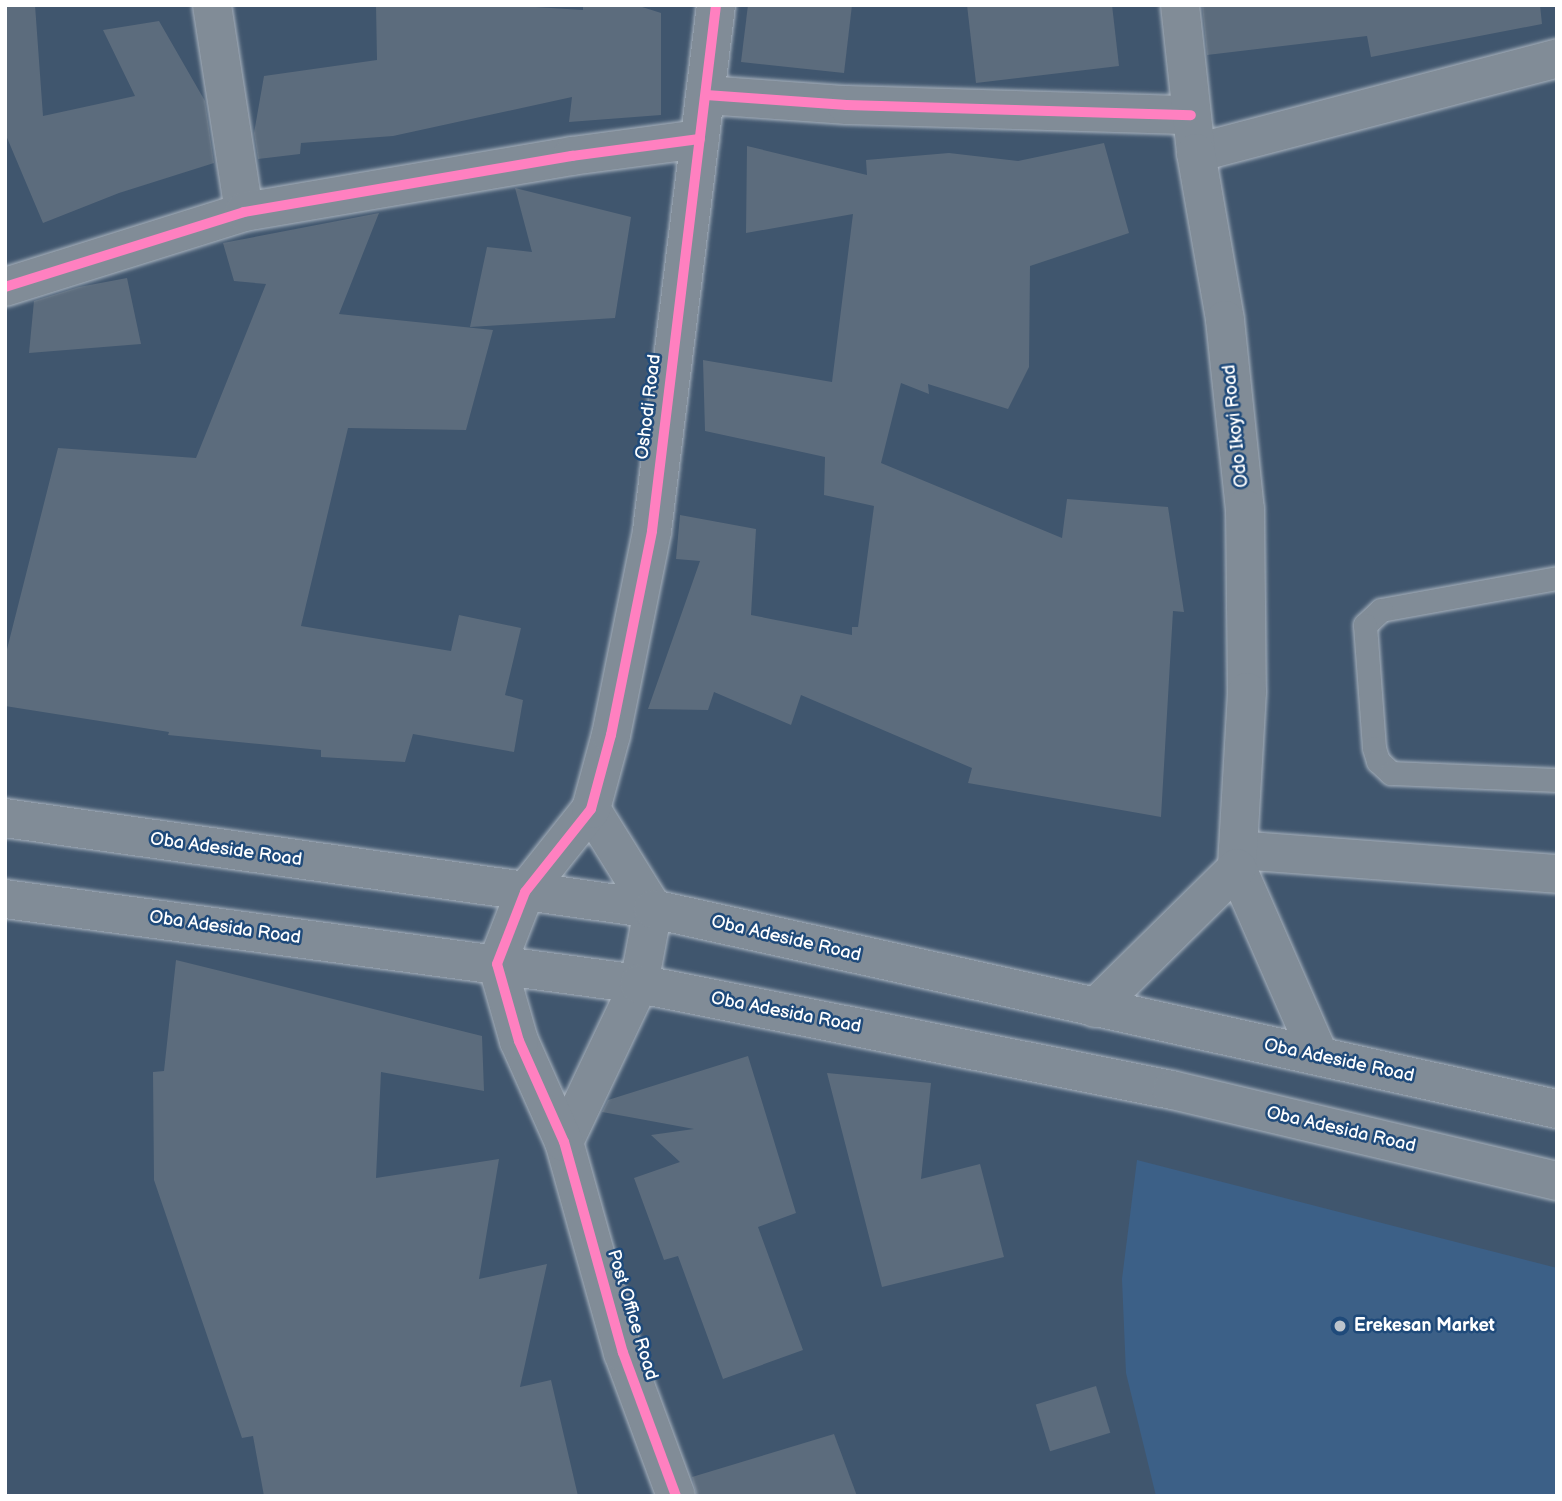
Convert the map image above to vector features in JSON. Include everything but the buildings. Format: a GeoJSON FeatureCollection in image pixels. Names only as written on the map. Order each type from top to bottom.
{"type":"FeatureCollection","features":[{"type":"Feature","properties":{"kind":"main road"},"geometry":{"type":"LineString","coordinates":[[212,5],[244,212]]}},
{"type":"Feature","properties":{"kind":"main road","name":"Oshodi Road"},"geometry":{"type":"LineString","coordinates":[[591,809],[611,735],[652,531],[716,5]]}},
{"type":"Feature","properties":{"kind":"main road","name":"Odo Ikoyi Road"},"geometry":{"type":"LineString","coordinates":[[1180,5],[1196,153],[1225,320],[1245,509],[1247,692],[1238,859]]}},
{"type":"Feature","properties":{"kind":"main road"},"geometry":{"type":"LineString","coordinates":[[1196,153],[1557,58]]}},
{"type":"Feature","properties":{"kind":"main road"},"geometry":{"type":"LineString","coordinates":[[706,95],[902,107],[1191,115]]}},
{"type":"Feature","properties":{"kind":"main road"},"geometry":{"type":"LineString","coordinates":[[5,287],[244,212],[572,156],[700,139]]}},
{"type":"Feature","properties":{"kind":"main road"},"geometry":{"type":"LineString","coordinates":[[497,964],[525,892],[591,809],[653,909],[639,984],[564,1142]]}},
{"type":"Feature","properties":{"kind":"main road","name":"Oba Adeside Road"},"geometry":{"type":"LineString","coordinates":[[5,818],[653,909],[1557,1109]]}},
{"type":"Feature","properties":{"kind":"main road"},"geometry":{"type":"LineString","coordinates":[[1238,859],[1319,1056]]}},
{"type":"Feature","properties":{"kind":"main road"},"geometry":{"type":"LineString","coordinates":[[1095,1008],[1238,859],[1557,874]]}},
{"type":"Feature","properties":{"kind":"main road","name":"Oba Adesida Road"},"geometry":{"type":"LineString","coordinates":[[5,899],[639,984],[1172,1090],[1557,1181]]}},
{"type":"Feature","properties":{"kind":"main road","name":"Post Office Road"},"geometry":{"type":"LineString","coordinates":[[497,964],[519,1041],[564,1142],[623,1353],[676,1496]]}},
{"type":"Feature","properties":{"kind":"lane"},"geometry":{"type":"LineString","coordinates":[[1557,578],[1381,610],[1366,625],[1374,748],[1378,761],[1391,773],[1557,780]]}},
{"type":"Feature","properties":{"kind":"shaded area","name":"Erekesan Market"},"geometry":{"type":"Polygon","coordinates":[[[1137,1160],[1557,1268],[1557,1496],[1156,1496],[1126,1373],[1122,1279],[1137,1160]]]}},
{"type":"Feature","properties":{"kind":"cycle path"},"geometry":{"type":"LineString","coordinates":[[676,1496],[623,1353],[564,1142],[519,1041],[497,964],[525,892],[591,809],[611,735],[652,531],[716,5]]}},
{"type":"Feature","properties":{"kind":"cycle path"},"geometry":{"type":"LineString","coordinates":[[706,95],[847,105],[1191,115]]}},
{"type":"Feature","properties":{"kind":"cycle path"},"geometry":{"type":"LineString","coordinates":[[5,287],[244,212],[572,156],[700,139]]}},
{"type":"Feature","properties":{"kind":"place","name":"Erekesan Market"},"geometry":{"type":"Point","coordinates":[1340,1326]}}]}
